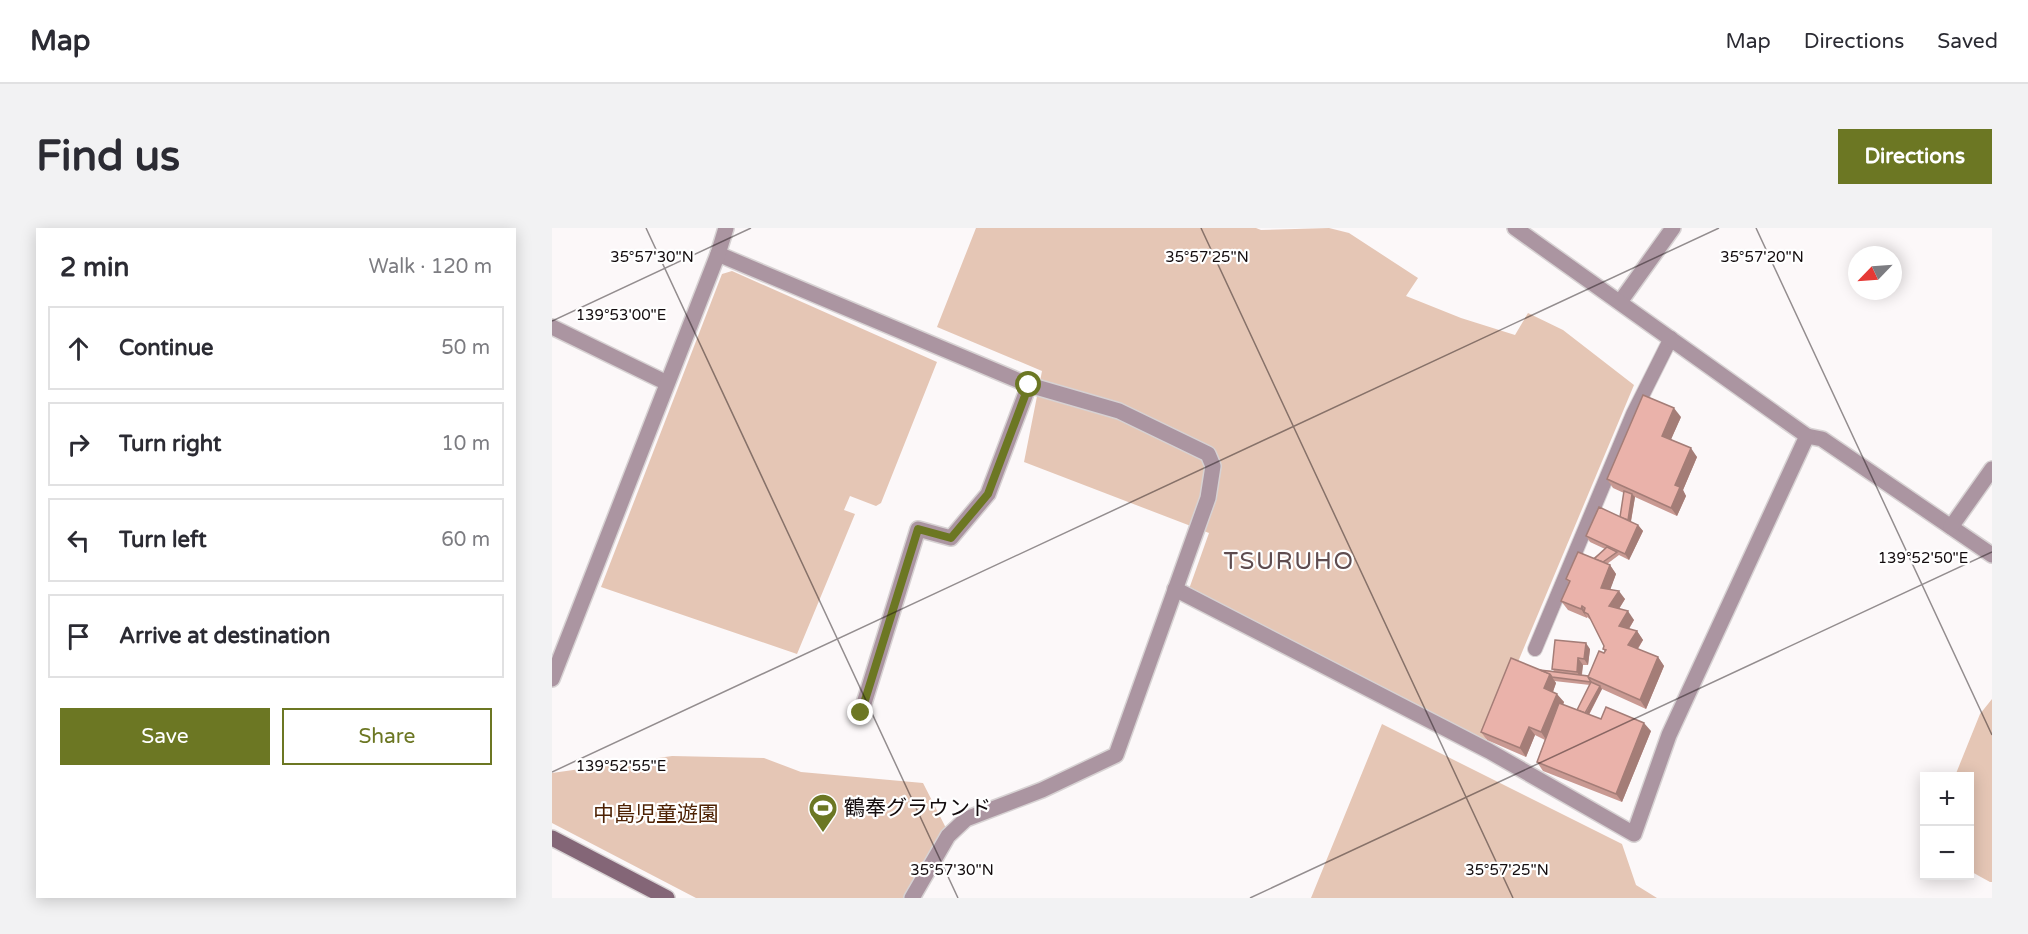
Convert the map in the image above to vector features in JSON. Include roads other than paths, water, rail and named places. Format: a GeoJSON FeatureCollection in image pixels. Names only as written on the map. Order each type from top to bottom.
{"type":"FeatureCollection","features":[{"type":"Feature","properties":{"kind":"street"},"geometry":{"type":"LineString","coordinates":[[552,679],[718,254],[726,228]]}},
{"type":"Feature","properties":{"kind":"street"},"geometry":{"type":"LineString","coordinates":[[1515,228],[1807,436],[1822,439],[1992,555]]}},
{"type":"Feature","properties":{"kind":"street"},"geometry":{"type":"LineString","coordinates":[[1620,302],[1673,228]]}},
{"type":"Feature","properties":{"kind":"street"},"geometry":{"type":"LineString","coordinates":[[718,254],[1029,385],[1119,411],[1208,454],[1213,466],[1208,498],[1116,755],[1042,790],[966,819],[948,836],[912,898]]}},
{"type":"Feature","properties":{"kind":"street"},"geometry":{"type":"LineString","coordinates":[[552,327],[668,383]]}},
{"type":"Feature","properties":{"kind":"street"},"geometry":{"type":"LineString","coordinates":[[861,713],[918,529],[951,538],[988,494],[1029,385]]}},
{"type":"Feature","properties":{"kind":"street"},"geometry":{"type":"LineString","coordinates":[[1175,589],[1489,751],[1634,834],[1669,735],[1807,436]]}},
{"type":"Feature","properties":{"kind":"street"},"geometry":{"type":"LineString","coordinates":[[1951,527],[1992,469]]}},
{"type":"Feature","properties":{"kind":"street"},"geometry":{"type":"LineString","coordinates":[[552,838],[668,898]]}},
{"type":"Feature","properties":{"kind":"lane"},"geometry":{"type":"LineString","coordinates":[[1535,649],[1633,414],[1671,338]]}},
{"type":"Feature","properties":{"kind":"place","name":"鶴奉グラウンド"},"geometry":{"type":"Point","coordinates":[823,834]}},
{"type":"Feature","properties":{"kind":"district","name":"TSURUHO"},"geometry":{"type":"Point","coordinates":[1289,561]}},
{"type":"Feature","properties":{"kind":"park label","name":"中島児童遊園"},"geometry":{"type":"Point","coordinates":[656,814]}}]}
